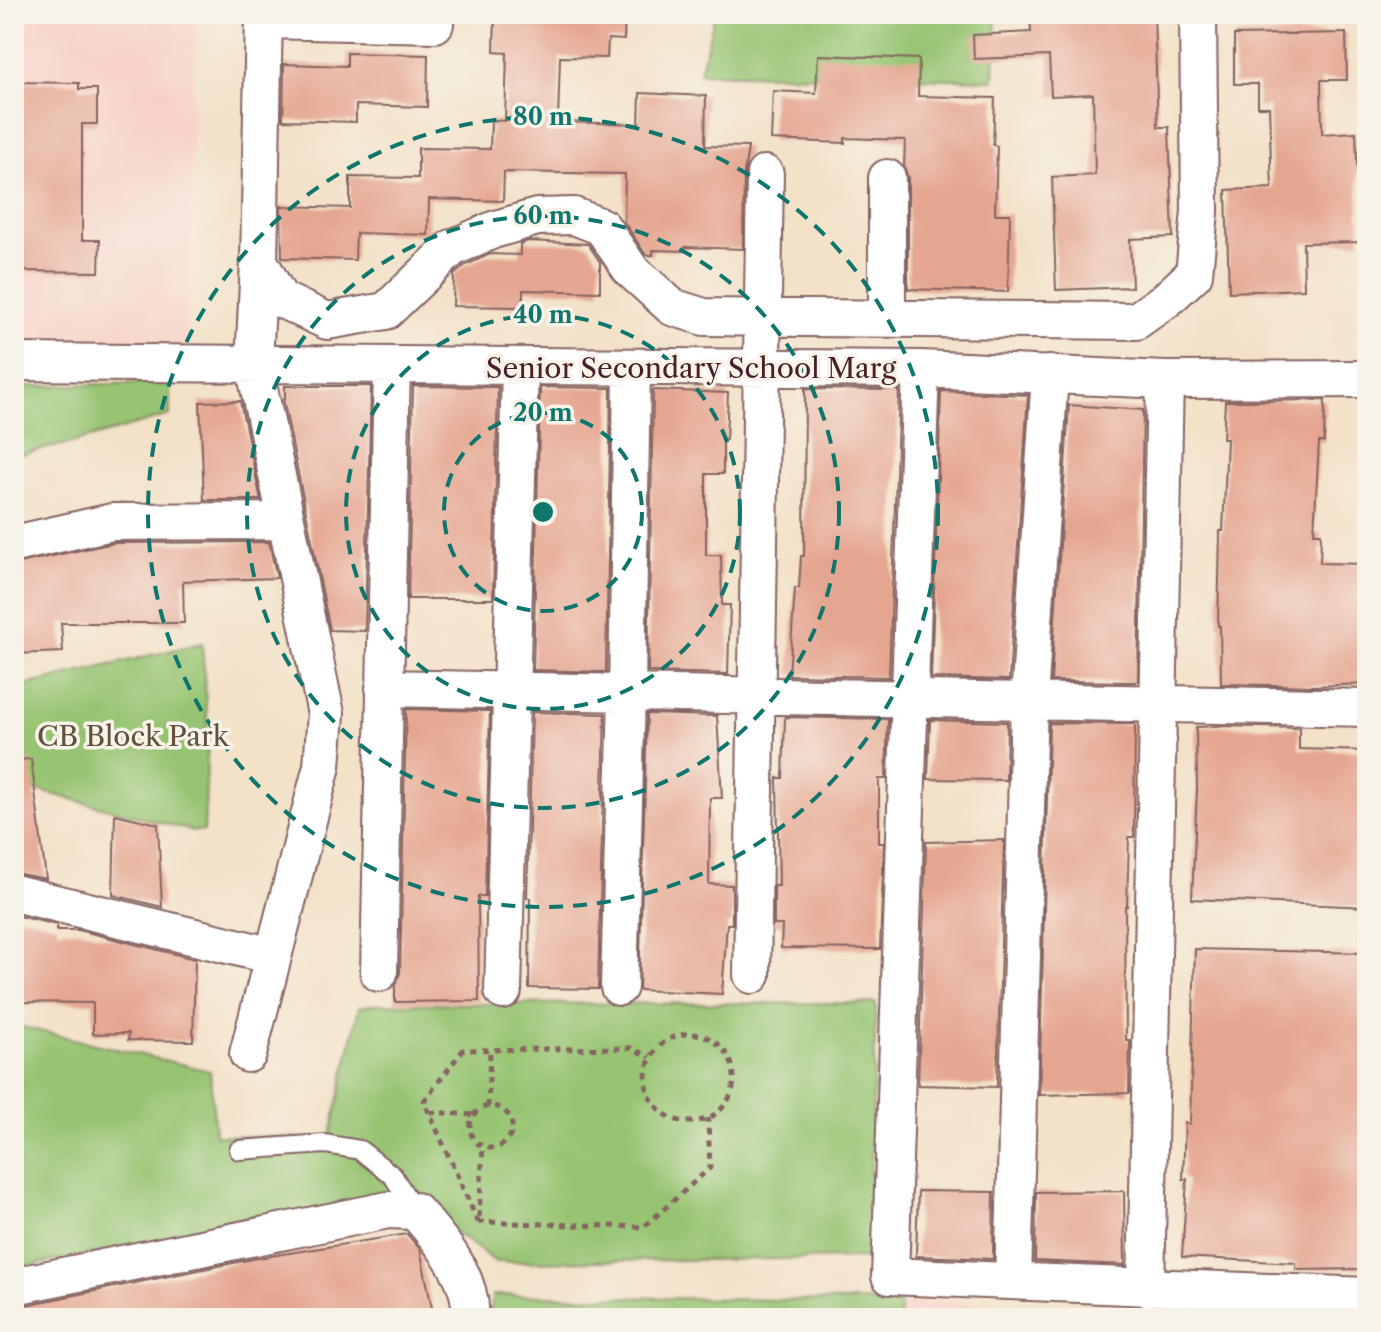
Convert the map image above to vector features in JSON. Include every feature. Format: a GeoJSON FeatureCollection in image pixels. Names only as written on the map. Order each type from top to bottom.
{"type":"FeatureCollection","features":[{"type":"Feature","properties":{"kind":"street"},"geometry":{"type":"LineString","coordinates":[[259,261],[280,299],[327,321],[386,311],[452,248],[493,230],[537,217],[574,216],[602,227],[631,270],[672,307],[704,317],[1136,321],[1167,299],[1194,274],[1200,211],[1198,14]]}},
{"type":"Feature","properties":{"kind":"street"},"geometry":{"type":"LineString","coordinates":[[248,1054],[322,766],[326,714],[254,364],[264,17],[435,24]]}},
{"type":"Feature","properties":{"kind":"street"},"geometry":{"type":"LineString","coordinates":[[752,975],[765,174]]}},
{"type":"Feature","properties":{"kind":"street"},"geometry":{"type":"LineString","coordinates":[[887,178],[887,318]]}},
{"type":"Feature","properties":{"kind":"street","name":"Senior Secondary School Marg"},"geometry":{"type":"LineString","coordinates":[[14,362],[921,369],[1165,380],[1367,379]]}},
{"type":"Feature","properties":{"kind":"street"},"geometry":{"type":"LineString","coordinates":[[379,973],[392,366]]}},
{"type":"Feature","properties":{"kind":"street"},"geometry":{"type":"LineString","coordinates":[[503,991],[520,368]]}},
{"type":"Feature","properties":{"kind":"street"},"geometry":{"type":"LineString","coordinates":[[619,987],[632,369]]}},
{"type":"Feature","properties":{"kind":"street"},"geometry":{"type":"LineString","coordinates":[[921,369],[890,1276],[1367,1296]]}},
{"type":"Feature","properties":{"kind":"street"},"geometry":{"type":"LineString","coordinates":[[1013,1281],[1029,701],[1050,374]]}},
{"type":"Feature","properties":{"kind":"street"},"geometry":{"type":"LineString","coordinates":[[1146,1288],[1165,380]]}},
{"type":"Feature","properties":{"kind":"street"},"geometry":{"type":"LineString","coordinates":[[14,544],[112,522],[286,521]]}},
{"type":"Feature","properties":{"kind":"street"},"geometry":{"type":"LineString","coordinates":[[384,688],[1367,708]]}},
{"type":"Feature","properties":{"kind":"street"},"geometry":{"type":"LineString","coordinates":[[14,893],[273,956]]}},
{"type":"Feature","properties":{"kind":"street"},"geometry":{"type":"LineString","coordinates":[[14,1286],[388,1210],[415,1211],[445,1244],[472,1301],[470,1318]]}},
{"type":"Feature","properties":{"kind":"lane"},"geometry":{"type":"LineString","coordinates":[[239,1150],[325,1144],[360,1150],[393,1176],[415,1211]]}},
{"type":"Feature","properties":{"kind":"path"},"geometry":{"type":"LineString","coordinates":[[696,1034],[713,1039],[726,1051],[734,1066],[735,1084],[729,1100],[717,1113],[701,1121],[683,1122],[667,1116],[654,1105],[646,1089],[645,1071],[650,1057],[663,1042],[679,1035],[696,1034]]}},
{"type":"Feature","properties":{"kind":"path"},"geometry":{"type":"LineString","coordinates":[[478,1222],[424,1101],[463,1050],[631,1048],[650,1057]]}},
{"type":"Feature","properties":{"kind":"path"},"geometry":{"type":"LineString","coordinates":[[488,1107],[490,1049]]}},
{"type":"Feature","properties":{"kind":"path"},"geometry":{"type":"LineString","coordinates":[[430,1112],[474,1115],[488,1107],[500,1109],[506,1113],[512,1128],[510,1136],[499,1147],[483,1146],[472,1135],[470,1127],[474,1115]]}},
{"type":"Feature","properties":{"kind":"path"},"geometry":{"type":"LineString","coordinates":[[478,1222],[644,1227],[710,1168],[708,1118]]}},
{"type":"Feature","properties":{"kind":"path"},"geometry":{"type":"LineString","coordinates":[[478,1222],[483,1146]]}},
{"type":"Feature","properties":{"kind":"shaded area"},"geometry":{"type":"Polygon","coordinates":[[[14,14],[195,14],[187,346],[14,342],[14,14]]]}},
{"type":"Feature","properties":{"kind":"shaded area"},"geometry":{"type":"Polygon","coordinates":[[[900,1302],[1338,1309],[1338,1318],[900,1318],[900,1302]]]}},
{"type":"Feature","properties":{"kind":"green space"},"geometry":{"type":"Polygon","coordinates":[[[715,14],[996,14],[994,80],[700,73],[715,14]]]}},
{"type":"Feature","properties":{"kind":"green space"},"geometry":{"type":"Polygon","coordinates":[[[170,382],[170,415],[14,456],[14,387],[170,382]]]}},
{"type":"Feature","properties":{"kind":"green space","name":"CB Block Park"},"geometry":{"type":"Polygon","coordinates":[[[202,643],[208,735],[204,831],[193,831],[14,784],[14,688],[202,643]]]}},
{"type":"Feature","properties":{"kind":"green space"},"geometry":{"type":"Polygon","coordinates":[[[876,1003],[868,1258],[496,1262],[401,1192],[14,1269],[14,1025],[210,1071],[215,1135],[330,1139],[359,1007],[377,1004],[876,1003]]]}},
{"type":"Feature","properties":{"kind":"green space"},"geometry":{"type":"Polygon","coordinates":[[[492,1295],[900,1302],[900,1318],[491,1318],[492,1295]]]}},
{"type":"Feature","properties":{"kind":"building"},"geometry":{"type":"Polygon","coordinates":[[[495,14],[625,14],[624,40],[608,39],[607,58],[560,57],[558,122],[639,124],[640,93],[706,96],[705,146],[748,147],[744,174],[743,249],[685,247],[685,251],[653,250],[653,255],[646,255],[624,222],[625,174],[504,172],[503,201],[429,199],[428,235],[356,233],[355,260],[282,258],[281,206],[350,208],[350,177],[418,178],[418,148],[490,149],[491,120],[505,121],[507,53],[494,52],[495,14]]]}},
{"type":"Feature","properties":{"kind":"building"},"geometry":{"type":"Polygon","coordinates":[[[1030,14],[1154,14],[1158,127],[1169,127],[1173,237],[1130,239],[1132,287],[1056,290],[1052,177],[1095,175],[1093,94],[1051,96],[1049,56],[974,59],[973,35],[1031,32],[1030,14]]]}},
{"type":"Feature","properties":{"kind":"building"},"geometry":{"type":"Polygon","coordinates":[[[1346,33],[1347,80],[1321,80],[1322,134],[1356,132],[1360,242],[1303,243],[1304,289],[1229,292],[1226,190],[1272,188],[1269,107],[1258,107],[1258,84],[1234,84],[1234,35],[1346,33]]]}},
{"type":"Feature","properties":{"kind":"building"},"geometry":{"type":"Polygon","coordinates":[[[347,53],[428,55],[427,107],[356,105],[356,122],[283,120],[284,64],[347,66],[347,53]]]}},
{"type":"Feature","properties":{"kind":"building"},"geometry":{"type":"Polygon","coordinates":[[[818,55],[919,59],[918,96],[995,98],[995,214],[1010,214],[1008,292],[908,289],[905,140],[845,138],[845,143],[771,140],[773,91],[816,93],[818,55]]]}},
{"type":"Feature","properties":{"kind":"building"},"geometry":{"type":"Polygon","coordinates":[[[14,82],[79,83],[79,89],[97,89],[97,124],[82,124],[82,240],[100,240],[99,272],[14,271],[14,82]]]}},
{"type":"Feature","properties":{"kind":"building"},"geometry":{"type":"Polygon","coordinates":[[[528,241],[588,244],[600,262],[600,292],[523,290],[523,307],[453,306],[454,275],[464,266],[490,254],[520,255],[520,244],[528,241]]]}},
{"type":"Feature","properties":{"kind":"building"},"geometry":{"type":"Polygon","coordinates":[[[285,386],[371,386],[365,631],[330,630],[283,399],[285,386]]]}},
{"type":"Feature","properties":{"kind":"building"},"geometry":{"type":"Polygon","coordinates":[[[413,386],[498,387],[493,599],[408,599],[413,386]]]}},
{"type":"Feature","properties":{"kind":"building"},"geometry":{"type":"Polygon","coordinates":[[[540,387],[611,388],[606,672],[533,670],[540,387]]]}},
{"type":"Feature","properties":{"kind":"building"},"geometry":{"type":"Polygon","coordinates":[[[805,389],[899,390],[889,677],[789,675],[795,588],[799,588],[801,556],[804,556],[805,389]]]}},
{"type":"Feature","properties":{"kind":"building"},"geometry":{"type":"Polygon","coordinates":[[[653,390],[728,393],[723,474],[706,474],[706,555],[721,555],[722,605],[730,605],[728,674],[648,672],[653,390]]]}},
{"type":"Feature","properties":{"kind":"building"},"geometry":{"type":"Polygon","coordinates":[[[941,391],[1028,395],[1009,680],[931,678],[941,391]]]}},
{"type":"Feature","properties":{"kind":"building"},"geometry":{"type":"Polygon","coordinates":[[[1325,400],[1324,442],[1319,442],[1314,533],[1321,533],[1320,563],[1367,564],[1367,684],[1221,684],[1218,626],[1220,531],[1223,531],[1227,439],[1223,439],[1225,401],[1325,400]]]}},
{"type":"Feature","properties":{"kind":"building"},"geometry":{"type":"Polygon","coordinates":[[[240,401],[261,500],[204,500],[200,402],[240,401]]]}},
{"type":"Feature","properties":{"kind":"building"},"geometry":{"type":"Polygon","coordinates":[[[1069,405],[1143,410],[1138,680],[1135,682],[1051,681],[1069,405]]]}},
{"type":"Feature","properties":{"kind":"building"},"geometry":{"type":"Polygon","coordinates":[[[269,542],[277,578],[183,581],[184,623],[61,623],[63,652],[14,654],[14,564],[114,543],[269,542]]]}},
{"type":"Feature","properties":{"kind":"building"},"geometry":{"type":"Polygon","coordinates":[[[406,709],[490,711],[485,896],[478,896],[479,1001],[395,1002],[395,986],[400,973],[406,709]]]}},
{"type":"Feature","properties":{"kind":"building"},"geometry":{"type":"Polygon","coordinates":[[[532,712],[605,714],[598,989],[529,988],[530,898],[527,898],[532,712]]]}},
{"type":"Feature","properties":{"kind":"building"},"geometry":{"type":"Polygon","coordinates":[[[647,714],[717,716],[722,798],[710,798],[709,884],[732,885],[732,924],[727,924],[722,994],[639,990],[647,714]]]}},
{"type":"Feature","properties":{"kind":"building"},"geometry":{"type":"Polygon","coordinates":[[[785,717],[888,719],[886,779],[879,779],[879,843],[884,843],[880,949],[781,948],[782,925],[774,925],[774,886],[779,886],[777,778],[783,778],[785,717]]]}},
{"type":"Feature","properties":{"kind":"building"},"geometry":{"type":"Polygon","coordinates":[[[930,720],[1007,722],[1006,780],[928,779],[930,720]]]}},
{"type":"Feature","properties":{"kind":"building"},"geometry":{"type":"Polygon","coordinates":[[[1049,723],[1135,724],[1134,837],[1129,837],[1125,906],[1129,1093],[1039,1095],[1049,723]]]}},
{"type":"Feature","properties":{"kind":"building"},"geometry":{"type":"Polygon","coordinates":[[[1196,727],[1299,728],[1299,749],[1367,751],[1367,907],[1192,899],[1197,789],[1196,727]]]}},
{"type":"Feature","properties":{"kind":"building"},"geometry":{"type":"Polygon","coordinates":[[[31,759],[46,879],[14,873],[14,760],[31,759]]]}},
{"type":"Feature","properties":{"kind":"building"},"geometry":{"type":"Polygon","coordinates":[[[115,814],[158,824],[162,907],[113,895],[115,814]]]}},
{"type":"Feature","properties":{"kind":"building"},"geometry":{"type":"Polygon","coordinates":[[[1004,840],[997,1087],[918,1085],[926,842],[1004,840]]]}},
{"type":"Feature","properties":{"kind":"building"},"geometry":{"type":"Polygon","coordinates":[[[14,915],[57,925],[57,930],[78,930],[195,959],[193,1041],[128,1040],[129,1033],[93,1034],[93,1003],[14,1002],[14,915]]]}},
{"type":"Feature","properties":{"kind":"building"},"geometry":{"type":"Polygon","coordinates":[[[1195,949],[1367,953],[1367,1269],[1296,1270],[1296,1263],[1182,1257],[1187,1179],[1183,1179],[1185,1123],[1190,1124],[1195,949]]]}},
{"type":"Feature","properties":{"kind":"building"},"geometry":{"type":"Polygon","coordinates":[[[918,1191],[994,1192],[993,1259],[916,1256],[918,1191]]]}},
{"type":"Feature","properties":{"kind":"building"},"geometry":{"type":"Polygon","coordinates":[[[1124,1191],[1125,1265],[1035,1261],[1036,1192],[1124,1191]]]}},
{"type":"Feature","properties":{"kind":"building"},"geometry":{"type":"Polygon","coordinates":[[[407,1234],[420,1249],[434,1318],[15,1318],[14,1307],[258,1258],[407,1234]]]}}]}
